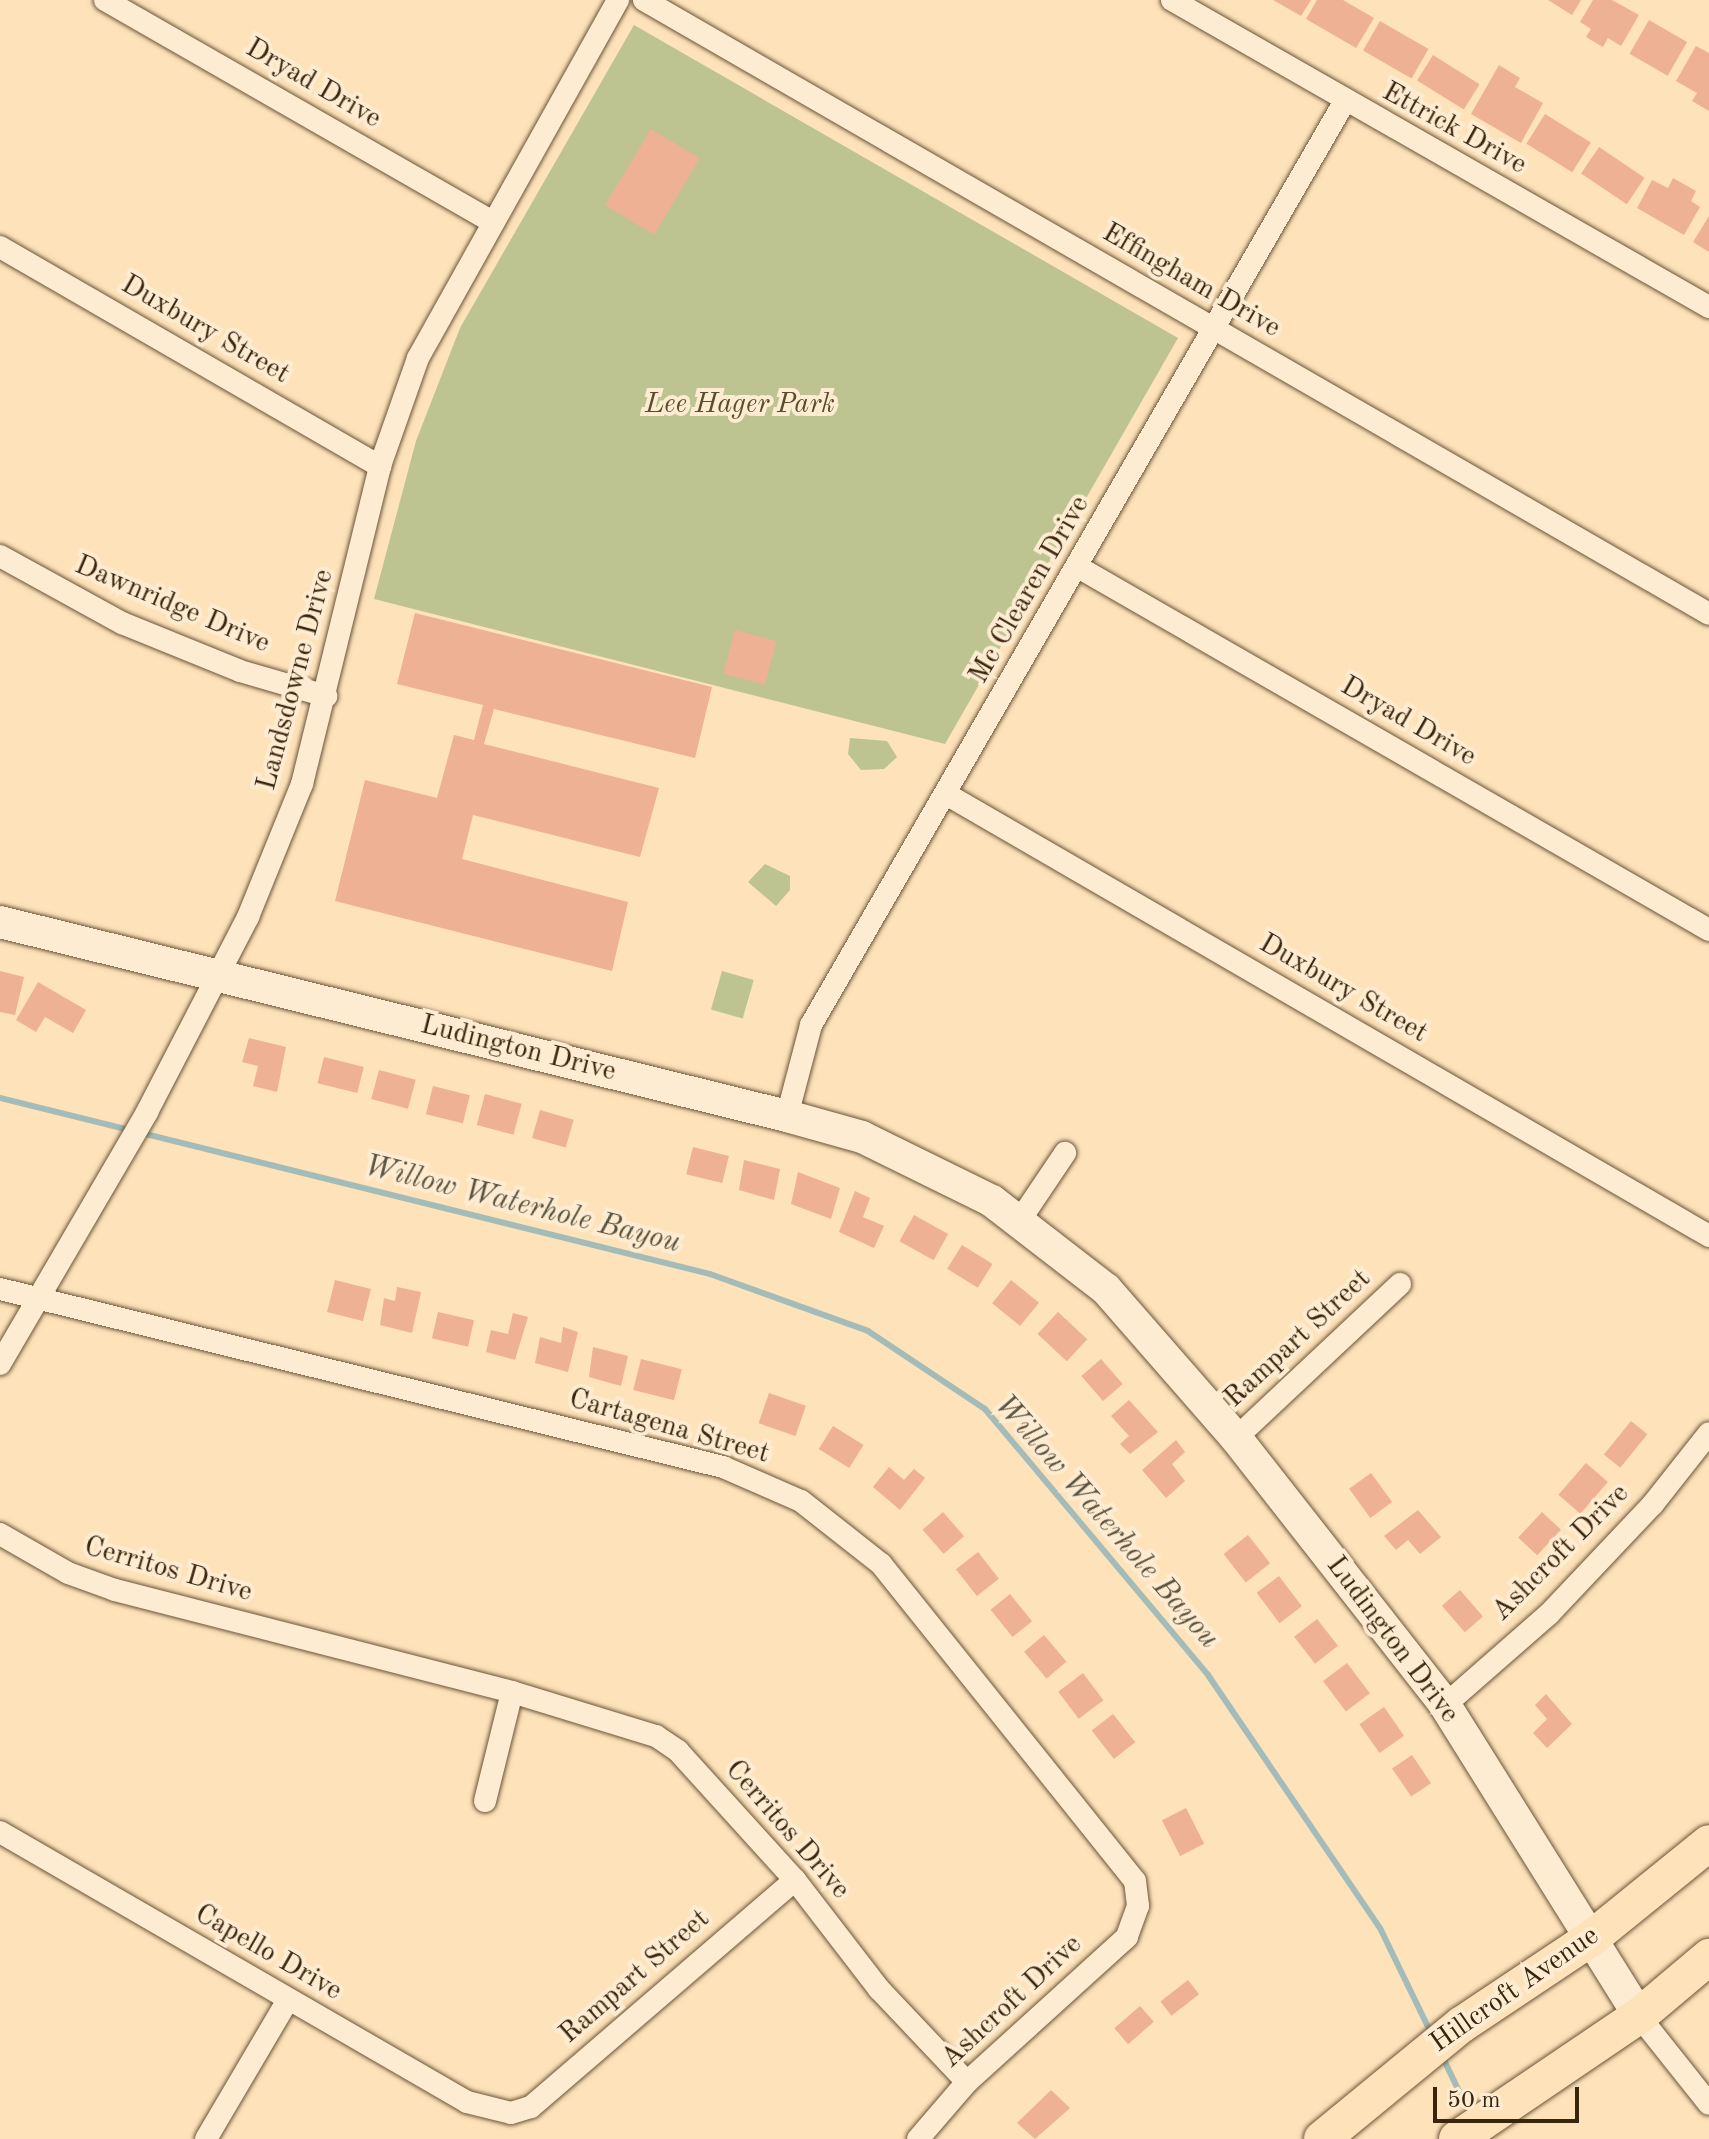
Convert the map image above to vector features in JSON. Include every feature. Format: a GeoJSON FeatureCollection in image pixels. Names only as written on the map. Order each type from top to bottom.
{"type":"FeatureCollection","features":[{"type":"Feature","properties":{"kind":"main road","name":"Hillcroft Avenue"},"geometry":{"type":"LineString","coordinates":[[1322,2139],[1461,2025],[1593,1937],[1709,1843]]}},
{"type":"Feature","properties":{"kind":"main road"},"geometry":{"type":"LineString","coordinates":[[1457,2139],[1506,2109],[1639,2016],[1709,1957]]}},
{"type":"Feature","properties":{"kind":"street","name":"Dryad Drive"},"geometry":{"type":"LineString","coordinates":[[105,0],[491,221]]}},
{"type":"Feature","properties":{"kind":"street","name":"Landsdowne Drive"},"geometry":{"type":"LineString","coordinates":[[0,1364],[147,1112],[218,977],[287,828],[326,696],[380,466],[418,358],[491,221],[618,0]]}},
{"type":"Feature","properties":{"kind":"street","name":"Effingham Drive"},"geometry":{"type":"LineString","coordinates":[[644,0],[1709,614]]}},
{"type":"Feature","properties":{"kind":"street","name":"Ettrick Drive"},"geometry":{"type":"LineString","coordinates":[[1172,0],[1709,307]]}},
{"type":"Feature","properties":{"kind":"street","name":"Mc Clearen Drive"},"geometry":{"type":"LineString","coordinates":[[787,1116],[811,1025],[1345,101]]}},
{"type":"Feature","properties":{"kind":"street","name":"Duxbury Street"},"geometry":{"type":"LineString","coordinates":[[0,247],[380,466]]}},
{"type":"Feature","properties":{"kind":"street","name":"Dawnridge Drive"},"geometry":{"type":"LineString","coordinates":[[0,556],[122,623],[240,671],[326,696]]}},
{"type":"Feature","properties":{"kind":"street","name":"Dryad Drive"},"geometry":{"type":"LineString","coordinates":[[1078,567],[1709,930]]}},
{"type":"Feature","properties":{"kind":"street","name":"Duxbury Street"},"geometry":{"type":"LineString","coordinates":[[946,794],[1709,1236]]}},
{"type":"Feature","properties":{"kind":"street","name":"Ludington Drive"},"geometry":{"type":"LineString","coordinates":[[0,922],[787,1116],[913,1159],[1020,1220],[1106,1289],[1236,1438],[1445,1705],[1593,1937],[1639,2016],[1709,2104]]}},
{"type":"Feature","properties":{"kind":"street"},"geometry":{"type":"LineString","coordinates":[[1020,1220],[1065,1153]]}},
{"type":"Feature","properties":{"kind":"street","name":"Rampart Street"},"geometry":{"type":"LineString","coordinates":[[1236,1438],[1400,1284]]}},
{"type":"Feature","properties":{"kind":"street","name":"Cartagena Street"},"geometry":{"type":"LineString","coordinates":[[0,1289],[723,1467],[801,1501],[881,1564],[1135,1881],[1138,1906]]}},
{"type":"Feature","properties":{"kind":"street","name":"Ashcroft Drive"},"geometry":{"type":"LineString","coordinates":[[1445,1705],[1549,1614],[1653,1504],[1709,1433]]}},
{"type":"Feature","properties":{"kind":"street","name":"Cerritos Drive"},"geometry":{"type":"LineString","coordinates":[[0,1534],[68,1573],[115,1590],[512,1692],[656,1736],[678,1751],[795,1880],[879,1989],[967,2082]]}},
{"type":"Feature","properties":{"kind":"street"},"geometry":{"type":"LineString","coordinates":[[485,1801],[512,1692]]}},
{"type":"Feature","properties":{"kind":"street","name":"Capello Drive"},"geometry":{"type":"LineString","coordinates":[[0,1832],[467,2102],[511,2113]]}},
{"type":"Feature","properties":{"kind":"street","name":"Rampart Street"},"geometry":{"type":"LineString","coordinates":[[511,2113],[531,2107],[795,1880]]}},
{"type":"Feature","properties":{"kind":"street","name":"Ashcroft Drive"},"geometry":{"type":"LineString","coordinates":[[918,2139],[967,2082],[1127,1937],[1138,1906]]}},
{"type":"Feature","properties":{"kind":"street"},"geometry":{"type":"LineString","coordinates":[[206,2139],[288,2000]]}},
{"type":"Feature","properties":{"kind":"green space","name":"Lee Hager Park"},"geometry":{"type":"Polygon","coordinates":[[[634,25],[1178,338],[945,744],[374,599],[416,441],[460,328],[634,25]]]}},
{"type":"Feature","properties":{"kind":"green space"},"geometry":{"type":"Polygon","coordinates":[[[850,738],[887,741],[897,757],[884,769],[861,770],[848,754],[850,738]]]}},
{"type":"Feature","properties":{"kind":"green space"},"geometry":{"type":"Polygon","coordinates":[[[765,864],[790,876],[790,890],[776,906],[748,882],[765,864]]]}},
{"type":"Feature","properties":{"kind":"green space"},"geometry":{"type":"Polygon","coordinates":[[[722,971],[754,980],[743,1019],[711,1009],[722,971]]]}},
{"type":"Feature","properties":{"kind":"building"},"geometry":{"type":"Polygon","coordinates":[[[1273,0],[1311,0],[1301,16],[1273,0]]]}},
{"type":"Feature","properties":{"kind":"building"},"geometry":{"type":"Polygon","coordinates":[[[1317,0],[1343,0],[1374,18],[1356,48],[1306,19],[1317,0]]]}},
{"type":"Feature","properties":{"kind":"building"},"geometry":{"type":"Polygon","coordinates":[[[1548,0],[1581,0],[1572,15],[1548,0]]]}},
{"type":"Feature","properties":{"kind":"building"},"geometry":{"type":"Polygon","coordinates":[[[1593,0],[1612,0],[1639,15],[1621,46],[1608,38],[1603,47],[1586,37],[1591,29],[1580,22],[1593,0]]]}},
{"type":"Feature","properties":{"kind":"building"},"geometry":{"type":"Polygon","coordinates":[[[1649,20],[1687,42],[1668,76],[1630,54],[1649,20]]]}},
{"type":"Feature","properties":{"kind":"building"},"geometry":{"type":"Polygon","coordinates":[[[1380,21],[1428,49],[1411,78],[1363,50],[1380,21]]]}},
{"type":"Feature","properties":{"kind":"building"},"geometry":{"type":"Polygon","coordinates":[[[1696,46],[1709,53],[1709,111],[1692,101],[1697,93],[1676,81],[1696,46]]]}},
{"type":"Feature","properties":{"kind":"building"},"geometry":{"type":"Polygon","coordinates":[[[1433,55],[1480,84],[1464,110],[1417,80],[1433,55]]]}},
{"type":"Feature","properties":{"kind":"building"},"geometry":{"type":"Polygon","coordinates":[[[1499,65],[1520,78],[1515,87],[1543,103],[1521,143],[1471,114],[1499,65]]]}},
{"type":"Feature","properties":{"kind":"building"},"geometry":{"type":"Polygon","coordinates":[[[1545,114],[1591,143],[1572,172],[1526,144],[1545,114]]]}},
{"type":"Feature","properties":{"kind":"building"},"geometry":{"type":"Polygon","coordinates":[[[651,129],[700,158],[654,235],[605,205],[651,129]]]}},
{"type":"Feature","properties":{"kind":"building"},"geometry":{"type":"Polygon","coordinates":[[[1599,147],[1645,178],[1627,204],[1581,174],[1599,147]]]}},
{"type":"Feature","properties":{"kind":"building"},"geometry":{"type":"Polygon","coordinates":[[[1673,178],[1696,191],[1691,201],[1700,207],[1684,235],[1637,208],[1652,180],[1668,188],[1673,178]]]}},
{"type":"Feature","properties":{"kind":"building"},"geometry":{"type":"Polygon","coordinates":[[[1709,216],[1709,252],[1693,242],[1709,216]]]}},
{"type":"Feature","properties":{"kind":"building"},"geometry":{"type":"Polygon","coordinates":[[[415,613],[712,687],[695,758],[494,709],[484,744],[659,788],[640,857],[473,815],[462,859],[628,902],[612,971],[335,901],[365,780],[437,798],[454,735],[474,740],[483,705],[397,684],[415,613]]]}},
{"type":"Feature","properties":{"kind":"building"},"geometry":{"type":"Polygon","coordinates":[[[735,630],[777,641],[765,685],[723,673],[735,630]]]}},
{"type":"Feature","properties":{"kind":"building"},"geometry":{"type":"Polygon","coordinates":[[[0,971],[24,977],[15,1015],[0,1012],[0,971]]]}},
{"type":"Feature","properties":{"kind":"building"},"geometry":{"type":"Polygon","coordinates":[[[38,982],[86,1010],[73,1033],[45,1017],[36,1032],[16,1020],[38,982]]]}},
{"type":"Feature","properties":{"kind":"building"},"geometry":{"type":"Polygon","coordinates":[[[249,1038],[286,1047],[277,1092],[253,1086],[258,1066],[242,1062],[249,1038]]]}},
{"type":"Feature","properties":{"kind":"building"},"geometry":{"type":"Polygon","coordinates":[[[324,1057],[364,1067],[357,1093],[317,1083],[324,1057]]]}},
{"type":"Feature","properties":{"kind":"building"},"geometry":{"type":"Polygon","coordinates":[[[379,1070],[416,1080],[408,1109],[371,1099],[379,1070]]]}},
{"type":"Feature","properties":{"kind":"building"},"geometry":{"type":"Polygon","coordinates":[[[433,1086],[470,1095],[463,1123],[426,1114],[433,1086]]]}},
{"type":"Feature","properties":{"kind":"building"},"geometry":{"type":"Polygon","coordinates":[[[485,1094],[522,1104],[513,1135],[477,1125],[485,1094]]]}},
{"type":"Feature","properties":{"kind":"building"},"geometry":{"type":"Polygon","coordinates":[[[540,1110],[574,1120],[566,1148],[532,1138],[540,1110]]]}},
{"type":"Feature","properties":{"kind":"building"},"geometry":{"type":"Polygon","coordinates":[[[693,1147],[729,1156],[722,1183],[686,1174],[693,1147]]]}},
{"type":"Feature","properties":{"kind":"building"},"geometry":{"type":"Polygon","coordinates":[[[744,1160],[780,1169],[774,1200],[739,1190],[744,1160]]]}},
{"type":"Feature","properties":{"kind":"building"},"geometry":{"type":"Polygon","coordinates":[[[798,1172],[840,1188],[831,1219],[791,1204],[798,1172]]]}},
{"type":"Feature","properties":{"kind":"building"},"geometry":{"type":"Polygon","coordinates":[[[855,1191],[870,1198],[863,1217],[884,1226],[874,1248],[839,1232],[855,1191]]]}},
{"type":"Feature","properties":{"kind":"building"},"geometry":{"type":"Polygon","coordinates":[[[914,1215],[948,1234],[934,1260],[899,1241],[914,1215]]]}},
{"type":"Feature","properties":{"kind":"building"},"geometry":{"type":"Polygon","coordinates":[[[962,1245],[993,1264],[978,1288],[947,1269],[962,1245]]]}},
{"type":"Feature","properties":{"kind":"building"},"geometry":{"type":"Polygon","coordinates":[[[335,1280],[371,1289],[363,1321],[327,1312],[335,1280]]]}},
{"type":"Feature","properties":{"kind":"building"},"geometry":{"type":"Polygon","coordinates":[[[1011,1280],[1039,1303],[1020,1326],[992,1303],[1011,1280]]]}},
{"type":"Feature","properties":{"kind":"building"},"geometry":{"type":"Polygon","coordinates":[[[397,1287],[421,1292],[412,1333],[380,1325],[384,1298],[395,1301],[397,1287]]]}},
{"type":"Feature","properties":{"kind":"building"},"geometry":{"type":"Polygon","coordinates":[[[438,1312],[474,1320],[468,1347],[432,1338],[438,1312]]]}},
{"type":"Feature","properties":{"kind":"building"},"geometry":{"type":"Polygon","coordinates":[[[1058,1312],[1087,1339],[1067,1361],[1038,1334],[1058,1312]]]}},
{"type":"Feature","properties":{"kind":"building"},"geometry":{"type":"Polygon","coordinates":[[[513,1313],[528,1317],[515,1360],[486,1352],[491,1330],[508,1334],[513,1313]]]}},
{"type":"Feature","properties":{"kind":"building"},"geometry":{"type":"Polygon","coordinates":[[[563,1327],[578,1332],[568,1372],[535,1363],[540,1337],[561,1343],[563,1327]]]}},
{"type":"Feature","properties":{"kind":"building"},"geometry":{"type":"Polygon","coordinates":[[[593,1347],[628,1356],[621,1386],[589,1377],[593,1347]]]}},
{"type":"Feature","properties":{"kind":"building"},"geometry":{"type":"Polygon","coordinates":[[[641,1359],[682,1369],[674,1400],[633,1390],[641,1359]]]}},
{"type":"Feature","properties":{"kind":"building"},"geometry":{"type":"Polygon","coordinates":[[[1101,1359],[1123,1384],[1103,1401],[1081,1376],[1101,1359]]]}},
{"type":"Feature","properties":{"kind":"building"},"geometry":{"type":"Polygon","coordinates":[[[769,1393],[806,1406],[795,1436],[759,1423],[769,1393]]]}},
{"type":"Feature","properties":{"kind":"building"},"geometry":{"type":"Polygon","coordinates":[[[1129,1400],[1158,1432],[1130,1454],[1120,1444],[1129,1436],[1111,1416],[1129,1400]]]}},
{"type":"Feature","properties":{"kind":"building"},"geometry":{"type":"Polygon","coordinates":[[[1631,1421],[1647,1434],[1620,1468],[1604,1454],[1631,1421]]]}},
{"type":"Feature","properties":{"kind":"building"},"geometry":{"type":"Polygon","coordinates":[[[833,1426],[864,1445],[849,1468],[819,1449],[833,1426]]]}},
{"type":"Feature","properties":{"kind":"building"},"geometry":{"type":"Polygon","coordinates":[[[1176,1440],[1185,1452],[1172,1464],[1185,1481],[1166,1498],[1142,1470],[1176,1440]]]}},
{"type":"Feature","properties":{"kind":"building"},"geometry":{"type":"Polygon","coordinates":[[[1586,1463],[1608,1482],[1580,1514],[1558,1495],[1586,1463]]]}},
{"type":"Feature","properties":{"kind":"building"},"geometry":{"type":"Polygon","coordinates":[[[889,1467],[904,1480],[914,1469],[925,1478],[900,1510],[873,1487],[889,1467]]]}},
{"type":"Feature","properties":{"kind":"building"},"geometry":{"type":"Polygon","coordinates":[[[1371,1473],[1392,1502],[1370,1518],[1349,1489],[1371,1473]]]}},
{"type":"Feature","properties":{"kind":"building"},"geometry":{"type":"Polygon","coordinates":[[[1418,1510],[1441,1537],[1420,1554],[1408,1540],[1396,1550],[1384,1536],[1418,1510]]]}},
{"type":"Feature","properties":{"kind":"building"},"geometry":{"type":"Polygon","coordinates":[[[943,1512],[964,1536],[944,1554],[923,1530],[943,1512]]]}},
{"type":"Feature","properties":{"kind":"building"},"geometry":{"type":"Polygon","coordinates":[[[1542,1512],[1561,1530],[1537,1555],[1518,1538],[1542,1512]]]}},
{"type":"Feature","properties":{"kind":"building"},"geometry":{"type":"Polygon","coordinates":[[[1248,1535],[1270,1563],[1246,1582],[1224,1554],[1248,1535]]]}},
{"type":"Feature","properties":{"kind":"building"},"geometry":{"type":"Polygon","coordinates":[[[978,1552],[999,1579],[977,1596],[956,1569],[978,1552]]]}},
{"type":"Feature","properties":{"kind":"building"},"geometry":{"type":"Polygon","coordinates":[[[1279,1576],[1302,1606],[1280,1623],[1257,1593],[1279,1576]]]}},
{"type":"Feature","properties":{"kind":"building"},"geometry":{"type":"Polygon","coordinates":[[[1460,1590],[1483,1616],[1465,1632],[1442,1606],[1460,1590]]]}},
{"type":"Feature","properties":{"kind":"building"},"geometry":{"type":"Polygon","coordinates":[[[1010,1594],[1032,1621],[1013,1637],[991,1610],[1010,1594]]]}},
{"type":"Feature","properties":{"kind":"building"},"geometry":{"type":"Polygon","coordinates":[[[1317,1619],[1338,1646],[1315,1664],[1294,1637],[1317,1619]]]}},
{"type":"Feature","properties":{"kind":"building"},"geometry":{"type":"Polygon","coordinates":[[[1044,1635],[1066,1662],[1047,1679],[1024,1652],[1044,1635]]]}},
{"type":"Feature","properties":{"kind":"building"},"geometry":{"type":"Polygon","coordinates":[[[1347,1663],[1370,1693],[1346,1711],[1323,1681],[1347,1663]]]}},
{"type":"Feature","properties":{"kind":"building"},"geometry":{"type":"Polygon","coordinates":[[[1083,1673],[1103,1700],[1079,1719],[1058,1692],[1083,1673]]]}},
{"type":"Feature","properties":{"kind":"building"},"geometry":{"type":"Polygon","coordinates":[[[1546,1694],[1572,1724],[1547,1748],[1533,1733],[1547,1719],[1535,1705],[1546,1694]]]}},
{"type":"Feature","properties":{"kind":"building"},"geometry":{"type":"Polygon","coordinates":[[[1384,1707],[1404,1736],[1380,1753],[1359,1724],[1384,1707]]]}},
{"type":"Feature","properties":{"kind":"building"},"geometry":{"type":"Polygon","coordinates":[[[1113,1714],[1135,1742],[1114,1759],[1092,1731],[1113,1714]]]}},
{"type":"Feature","properties":{"kind":"building"},"geometry":{"type":"Polygon","coordinates":[[[1412,1755],[1431,1783],[1411,1797],[1392,1768],[1412,1755]]]}},
{"type":"Feature","properties":{"kind":"building"},"geometry":{"type":"Polygon","coordinates":[[[1186,1808],[1204,1844],[1180,1856],[1162,1820],[1186,1808]]]}},
{"type":"Feature","properties":{"kind":"building"},"geometry":{"type":"Polygon","coordinates":[[[1188,1980],[1199,1994],[1172,2016],[1160,2002],[1188,1980]]]}},
{"type":"Feature","properties":{"kind":"building"},"geometry":{"type":"Polygon","coordinates":[[[1140,2006],[1154,2022],[1128,2044],[1114,2028],[1140,2006]]]}},
{"type":"Feature","properties":{"kind":"building"},"geometry":{"type":"Polygon","coordinates":[[[1051,2090],[1070,2108],[1035,2139],[1017,2123],[1051,2090]]]}},
{"type":"Feature","properties":{"kind":"waterway","name":"Willow Waterhole Bayou"},"geometry":{"type":"LineString","coordinates":[[0,1098],[710,1274],[868,1331],[985,1409],[1208,1675],[1380,1928],[1432,2035]]}},
{"type":"Feature","properties":{"kind":"waterway","name":"Willow Waterhole Bayou"},"geometry":{"type":"LineString","coordinates":[[1442,2056],[1470,2114]]}}]}
